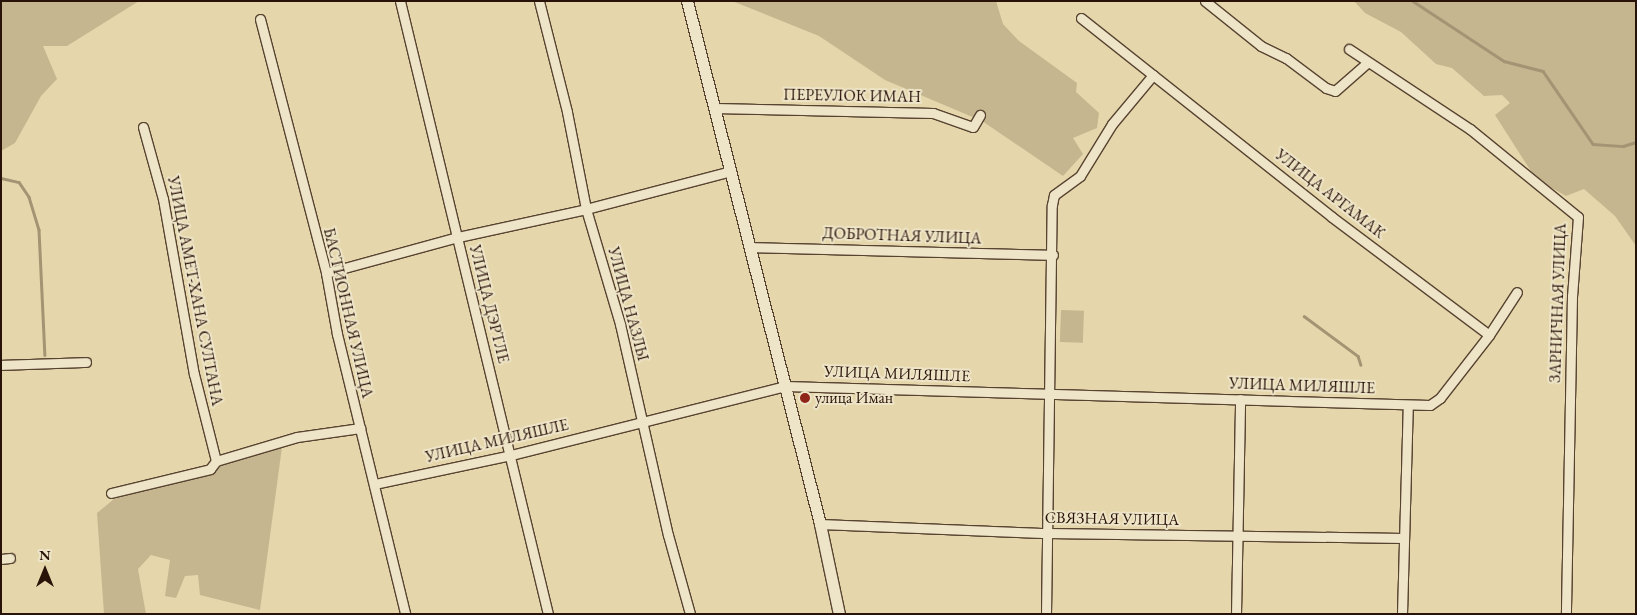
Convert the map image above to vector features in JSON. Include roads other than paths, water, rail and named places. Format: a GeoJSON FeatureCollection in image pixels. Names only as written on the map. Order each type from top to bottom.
{"type":"FeatureCollection","features":[{"type":"Feature","properties":{"kind":"street","name":"УЛИЦА ДЭРТЛЕ"},"geometry":{"type":"LineString","coordinates":[[400,1],[511,455],[531,554],[548,614]]}},
{"type":"Feature","properties":{"kind":"street","name":"УЛИЦА НАЗЛЫ"},"geometry":{"type":"LineString","coordinates":[[539,1],[567,112],[586,209],[620,324],[668,536],[690,614]]}},
{"type":"Feature","properties":{"kind":"street"},"geometry":{"type":"LineString","coordinates":[[687,1],[820,524],[839,614]]}},
{"type":"Feature","properties":{"kind":"street"},"geometry":{"type":"LineString","coordinates":[[1204,1],[1261,46],[1286,58],[1326,88],[1335,91],[1367,62]]}},
{"type":"Feature","properties":{"kind":"street","name":"УЛИЦА АРГАМАК"},"geometry":{"type":"LineString","coordinates":[[1081,18],[1332,217],[1489,335]]}},
{"type":"Feature","properties":{"kind":"street","name":"БАСТИОННАЯ УЛИЦА"},"geometry":{"type":"LineString","coordinates":[[260,19],[326,273],[360,428],[405,614]]}},
{"type":"Feature","properties":{"kind":"street","name":"ЗАРНИЧНАЯ УЛИЦА"},"geometry":{"type":"LineString","coordinates":[[1350,49],[1470,129],[1578,217],[1572,296],[1566,614]]}},
{"type":"Feature","properties":{"kind":"street"},"geometry":{"type":"LineString","coordinates":[[1046,614],[1054,195],[1080,176],[1112,124],[1153,75]]}},
{"type":"Feature","properties":{"kind":"street","name":"ПЕРЕУЛОК ИМАН"},"geometry":{"type":"LineString","coordinates":[[715,108],[934,113],[973,127],[980,115]]}},
{"type":"Feature","properties":{"kind":"street","name":"УЛИЦА АМЕТ-ХАНА СУЛТАНА"},"geometry":{"type":"LineString","coordinates":[[143,128],[163,199],[194,374],[216,461]]}},
{"type":"Feature","properties":{"kind":"street"},"geometry":{"type":"LineString","coordinates":[[326,273],[458,237],[586,209],[731,171]]}},
{"type":"Feature","properties":{"kind":"street","name":"ДОБРОТНАЯ УЛИЦА"},"geometry":{"type":"LineString","coordinates":[[751,247],[1053,255]]}},
{"type":"Feature","properties":{"kind":"street"},"geometry":{"type":"LineString","coordinates":[[1489,335],[1517,292]]}},
{"type":"Feature","properties":{"kind":"street","name":"УЛИЦА МИЛЯШЛЕ"},"geometry":{"type":"LineString","coordinates":[[375,484],[511,455],[785,386],[1430,405],[1440,398],[1489,335]]}},
{"type":"Feature","properties":{"kind":"street"},"geometry":{"type":"LineString","coordinates":[[1,365],[86,362]]}},
{"type":"Feature","properties":{"kind":"street"},"geometry":{"type":"LineString","coordinates":[[1236,614],[1239,536],[1240,399]]}},
{"type":"Feature","properties":{"kind":"street"},"geometry":{"type":"LineString","coordinates":[[1402,614],[1408,405]]}},
{"type":"Feature","properties":{"kind":"street"},"geometry":{"type":"LineString","coordinates":[[112,493],[210,470],[216,461],[297,437],[360,428]]}},
{"type":"Feature","properties":{"kind":"street","name":"СВЯЗНАЯ УЛИЦА"},"geometry":{"type":"LineString","coordinates":[[820,524],[1048,533],[1404,538]]}},
{"type":"Feature","properties":{"kind":"waterway"},"geometry":{"type":"LineString","coordinates":[[1413,1],[1504,61],[1543,71],[1593,144],[1623,146],[1636,142]]}},
{"type":"Feature","properties":{"kind":"waterway"},"geometry":{"type":"LineString","coordinates":[[1,178],[19,182],[29,197],[39,230],[45,355]]}},
{"type":"Feature","properties":{"kind":"waterway"},"geometry":{"type":"LineString","coordinates":[[1304,316],[1358,356],[1361,365]]}},
{"type":"Feature","properties":{"kind":"place","name":"улица Иман"},"geometry":{"type":"Point","coordinates":[805,398]}}]}
